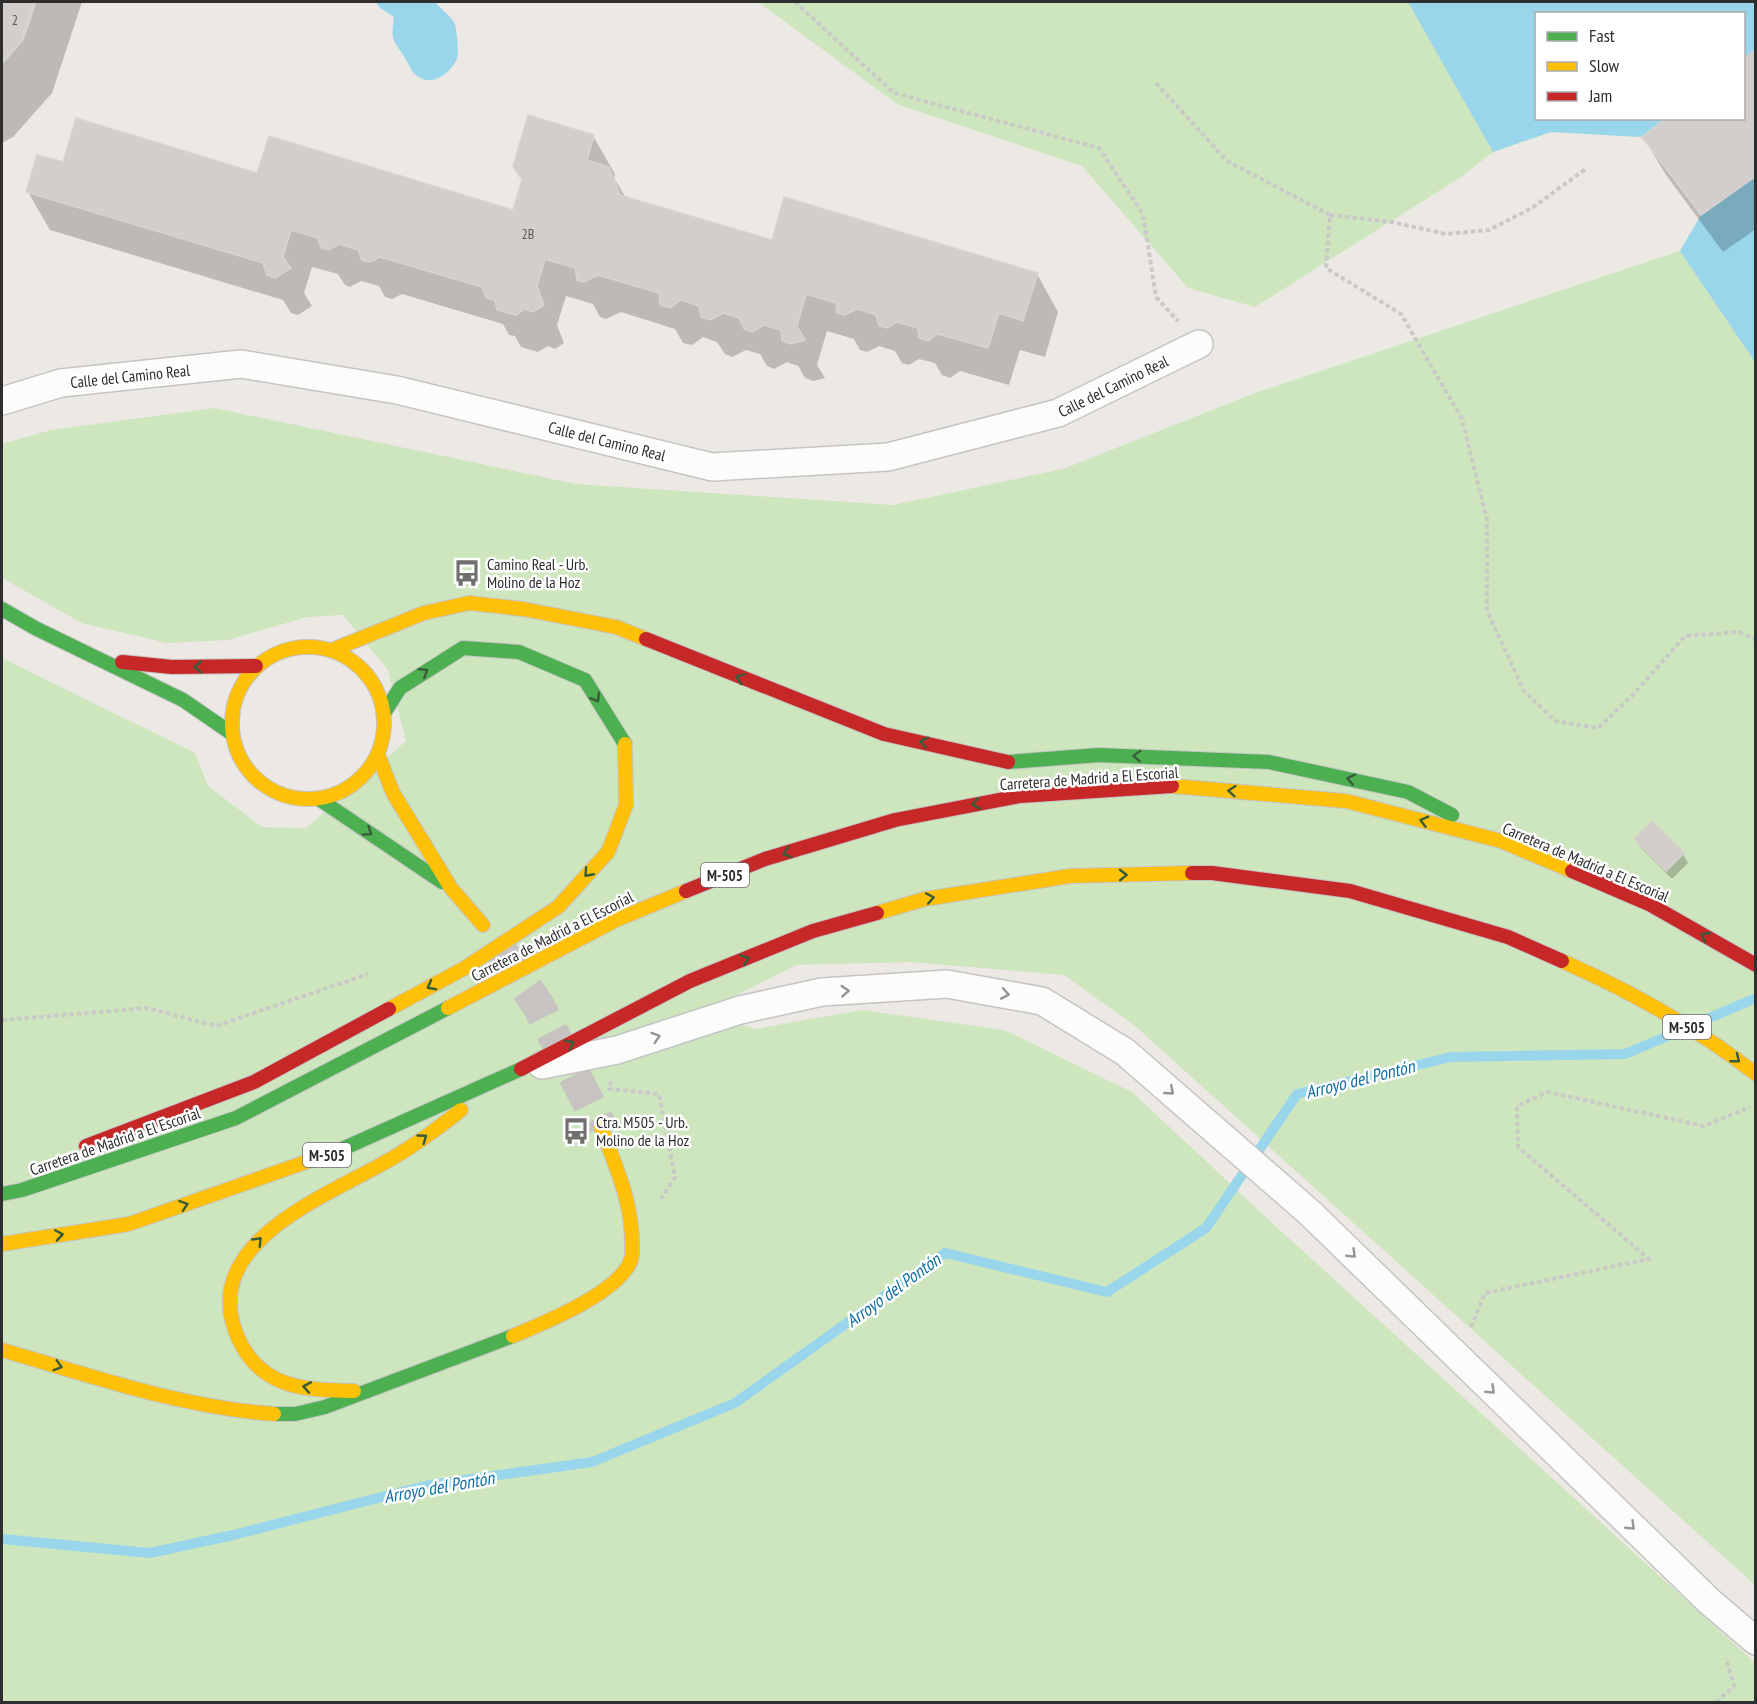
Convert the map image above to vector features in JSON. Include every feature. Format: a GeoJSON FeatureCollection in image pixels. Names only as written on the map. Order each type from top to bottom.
{"type":"FeatureCollection","features":[{"type":"Feature","properties":{"kind":"main road","name":"M-505"},"geometry":{"type":"LineString","coordinates":[[332,650],[424,613],[469,603],[523,609],[616,627],[884,734],[1011,762],[1099,755],[1269,762],[1408,792],[1501,841]]}},
{"type":"Feature","properties":{"kind":"main road"},"geometry":{"type":"LineString","coordinates":[[2,609],[35,628],[183,700],[231,733]]}},
{"type":"Feature","properties":{"kind":"main road"},"geometry":{"type":"LineString","coordinates":[[306,646],[332,650],[357,664],[375,686],[384,713],[384,734],[378,755],[363,776],[343,791],[319,799],[289,798],[261,785],[241,762],[231,733],[232,709],[241,685],[256,666],[279,652],[306,646]]}},
{"type":"Feature","properties":{"kind":"main road"},"geometry":{"type":"LineString","coordinates":[[72,1152],[254,1082],[463,969],[558,907],[608,852],[626,805],[626,745],[585,680],[519,652],[463,648],[400,688],[384,713]]}},
{"type":"Feature","properties":{"kind":"main road"},"geometry":{"type":"LineString","coordinates":[[102,661],[172,667],[256,666]]}},
{"type":"Feature","properties":{"kind":"main road"},"geometry":{"type":"LineString","coordinates":[[378,755],[393,793],[451,888],[483,925]]}},
{"type":"Feature","properties":{"kind":"main road","name":"Carretera de Madrid a El Escorial"},"geometry":{"type":"LineString","coordinates":[[2,1194],[22,1190],[236,1118],[616,920],[765,859],[895,820],[1020,796],[1170,786],[1346,801],[1501,841],[1649,904],[1755,965]]}},
{"type":"Feature","properties":{"kind":"main road"},"geometry":{"type":"LineString","coordinates":[[319,799],[451,888]]}},
{"type":"Feature","properties":{"kind":"main road","name":"M-505"},"geometry":{"type":"LineString","coordinates":[[2,1244],[129,1224],[331,1154],[518,1070],[690,981],[813,931],[925,899],[1070,876],[1212,873],[1350,891],[1508,937],[1615,984],[1724,1049],[1755,1074]]}},
{"type":"Feature","properties":{"kind":"main road"},"geometry":{"type":"LineString","coordinates":[[365,1391],[324,1390],[278,1382],[262,1371],[249,1357],[232,1320],[232,1285],[256,1242],[281,1221],[309,1202],[402,1154],[518,1070]]}},
{"type":"Feature","properties":{"kind":"main road"},"geometry":{"type":"LineString","coordinates":[[2,1350],[185,1402],[237,1412],[282,1414],[325,1409],[365,1391],[552,1319],[599,1294],[619,1280],[632,1260],[631,1209],[601,1127]]}},
{"type":"Feature","properties":{"kind":"street","name":"Calle del Camino Real"},"geometry":{"type":"LineString","coordinates":[[2,401],[61,383],[241,364],[397,390],[712,467],[888,457],[1058,413],[1199,344]]}},
{"type":"Feature","properties":{"kind":"street"},"geometry":{"type":"LineString","coordinates":[[518,1070],[617,1050],[740,1010],[822,992],[947,984],[1042,1001],[1125,1052],[1310,1213],[1710,1602],[1755,1641]]}},
{"type":"Feature","properties":{"kind":"path"},"geometry":{"type":"LineString","coordinates":[[795,2],[894,93],[1100,148],[1143,214],[1156,297],[1199,344]]}},
{"type":"Feature","properties":{"kind":"path"},"geometry":{"type":"LineString","coordinates":[[1156,83],[1227,161],[1330,215],[1392,222],[1446,234],[1489,230],[1533,208],[1587,168]]}},
{"type":"Feature","properties":{"kind":"path"},"geometry":{"type":"LineString","coordinates":[[1330,215],[1326,268],[1401,314],[1462,419],[1487,520],[1487,611],[1524,691],[1555,721],[1599,728],[1632,696],[1685,636],[1739,632],[1755,640]]}},
{"type":"Feature","properties":{"kind":"path"},"geometry":{"type":"LineString","coordinates":[[2,1020],[147,1008],[216,1026],[368,974]]}},
{"type":"Feature","properties":{"kind":"path"},"geometry":{"type":"LineString","coordinates":[[617,1050],[609,1089],[659,1094],[675,1178],[659,1204],[631,1209]]}},
{"type":"Feature","properties":{"kind":"path"},"geometry":{"type":"LineString","coordinates":[[1458,1359],[1485,1293],[1649,1259],[1518,1147],[1516,1106],[1547,1092],[1704,1126],[1755,1104]]}},
{"type":"Feature","properties":{"kind":"green space"},"geometry":{"type":"Polygon","coordinates":[[[758,2],[1755,2],[1755,53],[1745,61],[1745,12],[1535,12],[1535,120],[1666,120],[1642,137],[1551,132],[1493,152],[1461,177],[1255,307],[1188,288],[1082,166],[897,104],[758,2]]]}},
{"type":"Feature","properties":{"kind":"green space"},"geometry":{"type":"Polygon","coordinates":[[[1680,251],[1755,359],[1755,1585],[1135,1026],[1064,975],[911,962],[796,965],[705,1011],[755,1029],[862,1010],[1004,1030],[1132,1092],[1755,1663],[1755,1702],[2,1702],[2,658],[195,753],[208,786],[262,827],[306,828],[406,741],[388,670],[343,615],[307,617],[228,640],[167,643],[82,623],[2,578],[2,444],[51,430],[215,408],[576,484],[893,505],[1063,469],[1255,393],[1680,251]]]}},
{"type":"Feature","properties":{"kind":"water"},"geometry":{"type":"Polygon","coordinates":[[[376,2],[435,2],[454,22],[456,29],[458,56],[450,70],[434,80],[422,79],[414,74],[394,41],[392,32],[394,17],[380,8],[376,2]]]}},
{"type":"Feature","properties":{"kind":"water"},"geometry":{"type":"Polygon","coordinates":[[[1408,2],[1755,2],[1755,49],[1745,58],[1745,12],[1535,12],[1535,120],[1665,120],[1642,137],[1551,132],[1493,152],[1408,2]]]}},
{"type":"Feature","properties":{"kind":"water"},"geometry":{"type":"Polygon","coordinates":[[[1755,176],[1755,362],[1680,251],[1701,215],[1755,176]]]}},
{"type":"Feature","properties":{"kind":"building"},"geometry":{"type":"Polygon","coordinates":[[[2,2],[36,2],[23,40],[2,64],[2,2]]]}},
{"type":"Feature","properties":{"kind":"building"},"geometry":{"type":"Polygon","coordinates":[[[2,2],[34,2],[22,39],[2,62],[2,2]]]}},
{"type":"Feature","properties":{"kind":"building"},"geometry":{"type":"Polygon","coordinates":[[[1756,49],[1756,176],[1701,215],[1642,137],[1663,120],[1745,120],[1745,58],[1756,49]]]}},
{"type":"Feature","properties":{"kind":"building"},"geometry":{"type":"Polygon","coordinates":[[[528,115],[594,135],[587,160],[609,167],[620,195],[772,240],[784,197],[1038,273],[1023,321],[999,313],[988,348],[938,334],[928,341],[919,338],[918,328],[897,322],[887,328],[879,326],[876,315],[857,309],[845,315],[837,313],[836,303],[806,294],[797,326],[805,340],[791,344],[782,341],[781,330],[764,325],[752,332],[744,329],[739,318],[724,313],[710,320],[701,317],[699,306],[681,300],[670,308],[660,305],[659,293],[598,275],[584,282],[577,280],[575,268],[545,259],[537,286],[544,305],[533,312],[525,309],[516,315],[497,310],[495,300],[486,298],[482,287],[380,257],[370,262],[362,260],[358,250],[339,244],[328,250],[321,248],[318,238],[291,230],[283,257],[291,268],[275,278],[267,275],[263,263],[26,192],[37,155],[63,162],[76,118],[257,173],[269,136],[513,210],[522,180],[513,166],[528,115]]]}},
{"type":"Feature","properties":{"kind":"building"},"geometry":{"type":"Polygon","coordinates":[[[1652,821],[1684,853],[1666,871],[1634,839],[1652,821]]]}},
{"type":"Feature","properties":{"kind":"waterway","name":"Arroyo del Pontón"},"geometry":{"type":"LineString","coordinates":[[1695,1024],[1756,998]]}},
{"type":"Feature","properties":{"kind":"waterway","name":"Arroyo del Pontón"},"geometry":{"type":"LineString","coordinates":[[2,1539],[150,1553],[233,1535],[429,1485],[592,1462],[735,1403],[945,1253],[1107,1292],[1206,1228],[1297,1094],[1451,1057],[1625,1054],[1680,1031]]}},
{"type":"Feature","properties":{"kind":"tunnel"},"geometry":{"type":"LineString","coordinates":[[499,949],[538,1005],[601,1127]]}},
{"type":"Feature","properties":{"kind":"traffic: fast"},"geometry":{"type":"LineString","coordinates":[[2,609],[35,628],[183,700],[231,733]]}},
{"type":"Feature","properties":{"kind":"traffic: fast"},"geometry":{"type":"LineString","coordinates":[[384,713],[400,688],[463,648],[519,652],[585,680],[625,744]]}},
{"type":"Feature","properties":{"kind":"traffic: fast"},"geometry":{"type":"LineString","coordinates":[[1008,762],[1099,755],[1269,762],[1408,792],[1452,815]]}},
{"type":"Feature","properties":{"kind":"traffic: fast"},"geometry":{"type":"LineString","coordinates":[[319,799],[442,882]]}},
{"type":"Feature","properties":{"kind":"traffic: fast"},"geometry":{"type":"LineString","coordinates":[[2,1194],[22,1190],[236,1118],[448,1008]]}},
{"type":"Feature","properties":{"kind":"traffic: fast"},"geometry":{"type":"LineString","coordinates":[[309,1161],[331,1154],[521,1069]]}},
{"type":"Feature","properties":{"kind":"traffic: fast"},"geometry":{"type":"LineString","coordinates":[[274,1414],[295,1414],[325,1407],[513,1336]]}},
{"type":"Feature","properties":{"kind":"traffic: slow"},"geometry":{"type":"LineString","coordinates":[[332,650],[424,613],[469,603],[523,609],[616,627],[646,639]]}},
{"type":"Feature","properties":{"kind":"traffic: slow"},"geometry":{"type":"LineString","coordinates":[[308,647],[323,648],[337,653],[362,669],[378,694],[383,708],[384,723],[383,738],[378,752],[362,777],[337,793],[323,798],[308,799],[293,798],[279,793],[254,777],[238,752],[233,738],[232,723],[233,708],[238,694],[254,669],[279,653],[293,648],[308,647]]}},
{"type":"Feature","properties":{"kind":"traffic: slow"},"geometry":{"type":"LineString","coordinates":[[389,1009],[463,969],[558,907],[608,852],[626,805],[625,744]]}},
{"type":"Feature","properties":{"kind":"traffic: slow"},"geometry":{"type":"LineString","coordinates":[[378,755],[393,793],[451,888],[483,925]]}},
{"type":"Feature","properties":{"kind":"traffic: slow"},"geometry":{"type":"LineString","coordinates":[[1172,786],[1346,801],[1501,841],[1572,871]]}},
{"type":"Feature","properties":{"kind":"traffic: slow"},"geometry":{"type":"LineString","coordinates":[[877,913],[925,899],[1070,876],[1192,873]]}},
{"type":"Feature","properties":{"kind":"traffic: slow"},"geometry":{"type":"LineString","coordinates":[[448,1008],[616,920],[686,891]]}},
{"type":"Feature","properties":{"kind":"traffic: slow"},"geometry":{"type":"LineString","coordinates":[[1562,961],[1662,1011],[1734,1057],[1756,1074]]}},
{"type":"Feature","properties":{"kind":"traffic: slow"},"geometry":{"type":"LineString","coordinates":[[354,1391],[320,1390],[288,1384],[261,1369],[250,1358],[240,1342],[230,1309],[234,1279],[248,1253],[270,1230],[327,1193],[403,1152],[461,1110]]}},
{"type":"Feature","properties":{"kind":"traffic: slow"},"geometry":{"type":"LineString","coordinates":[[513,1336],[561,1315],[597,1295],[624,1272],[631,1260],[631,1227],[626,1198],[601,1127]]}},
{"type":"Feature","properties":{"kind":"traffic: slow"},"geometry":{"type":"LineString","coordinates":[[2,1244],[129,1224],[309,1161]]}},
{"type":"Feature","properties":{"kind":"traffic: slow"},"geometry":{"type":"LineString","coordinates":[[2,1350],[170,1398],[274,1414]]}},
{"type":"Feature","properties":{"kind":"traffic: jam"},"geometry":{"type":"LineString","coordinates":[[646,639],[884,734],[1008,762]]}},
{"type":"Feature","properties":{"kind":"traffic: jam"},"geometry":{"type":"LineString","coordinates":[[122,662],[172,667],[256,666]]}},
{"type":"Feature","properties":{"kind":"traffic: jam"},"geometry":{"type":"LineString","coordinates":[[686,891],[765,859],[895,820],[1020,796],[1172,786]]}},
{"type":"Feature","properties":{"kind":"traffic: jam"},"geometry":{"type":"LineString","coordinates":[[1572,871],[1649,904],[1756,965]]}},
{"type":"Feature","properties":{"kind":"traffic: jam"},"geometry":{"type":"LineString","coordinates":[[1192,873],[1212,873],[1350,891],[1508,937],[1562,961]]}},
{"type":"Feature","properties":{"kind":"traffic: jam"},"geometry":{"type":"LineString","coordinates":[[521,1069],[690,981],[813,931],[877,913]]}},
{"type":"Feature","properties":{"kind":"traffic: jam"},"geometry":{"type":"LineString","coordinates":[[86,1146],[254,1082],[389,1009]]}},
{"type":"Feature","properties":{"kind":"place","name":"Camino Real - Urb. Molino de la Hoz"},"geometry":{"type":"Point","coordinates":[467,573]}},
{"type":"Feature","properties":{"kind":"place","name":"Ctra. M505 - Urb. Molino de la Hoz"},"geometry":{"type":"Point","coordinates":[576,1131]}}]}
